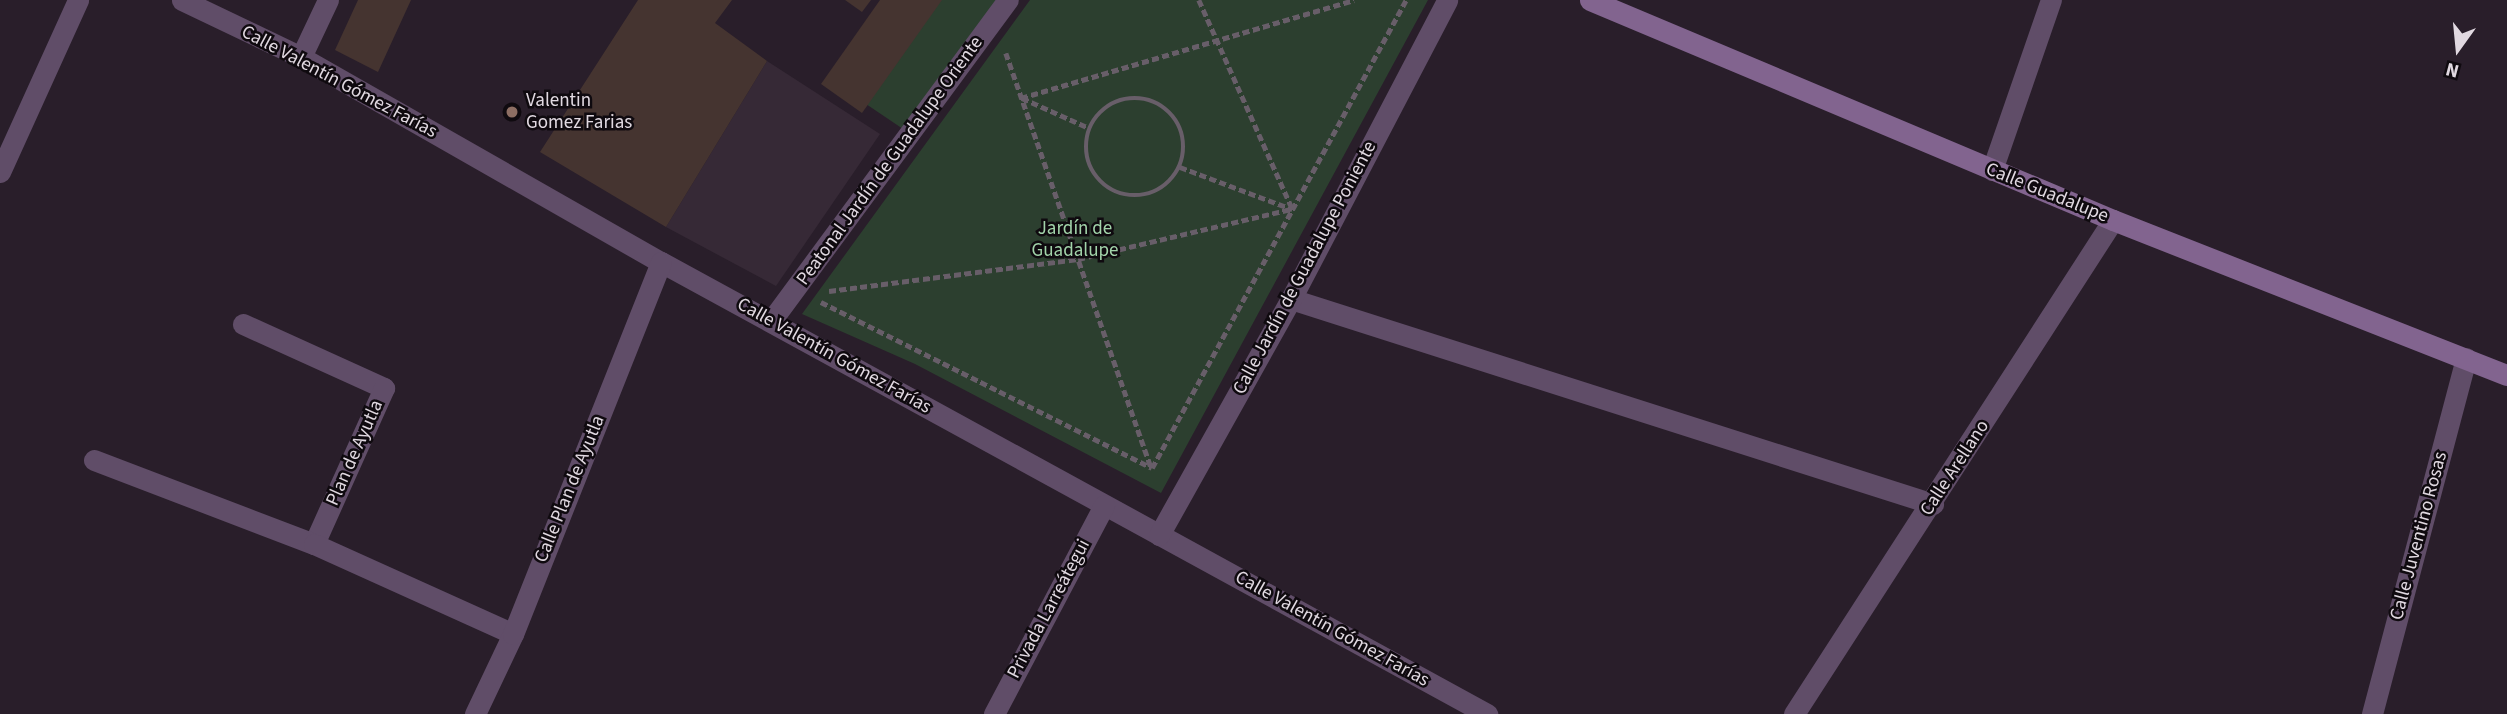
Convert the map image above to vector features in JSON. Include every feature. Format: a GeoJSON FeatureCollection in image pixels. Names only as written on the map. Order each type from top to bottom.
{"type":"FeatureCollection","features":[{"type":"Feature","properties":{"kind":"street"},"geometry":{"type":"LineString","coordinates":[[0,172],[78,0]]}},
{"type":"Feature","properties":{"kind":"street","name":"Calle Valentín Gómez Farías"},"geometry":{"type":"LineString","coordinates":[[181,0],[301,57],[661,262],[1487,714]]}},
{"type":"Feature","properties":{"kind":"street"},"geometry":{"type":"LineString","coordinates":[[301,57],[328,0]]}},
{"type":"Feature","properties":{"kind":"street","name":"Peatonal Jardín de Guadalupe Oriente"},"geometry":{"type":"LineString","coordinates":[[771,321],[1008,0]]}},
{"type":"Feature","properties":{"kind":"street","name":"Calle Jardín de Guadalupe Poniente"},"geometry":{"type":"LineString","coordinates":[[1159,535],[1291,299],[1447,0]]}},
{"type":"Feature","properties":{"kind":"street","name":"Calle Guadalupe"},"geometry":{"type":"LineString","coordinates":[[1590,0],[2113,220],[2507,375]]}},
{"type":"Feature","properties":{"kind":"street"},"geometry":{"type":"LineString","coordinates":[[1992,170],[2051,0]]}},
{"type":"Feature","properties":{"kind":"street","name":"Calle Arellano"},"geometry":{"type":"LineString","coordinates":[[1794,714],[1933,504],[2113,220]]}},
{"type":"Feature","properties":{"kind":"street","name":"Calle Plan de Ayutla"},"geometry":{"type":"LineString","coordinates":[[475,714],[513,634],[661,262]]}},
{"type":"Feature","properties":{"kind":"street"},"geometry":{"type":"LineString","coordinates":[[1291,299],[1933,504]]}},
{"type":"Feature","properties":{"kind":"street","name":"Plan de Ayutla"},"geometry":{"type":"LineString","coordinates":[[243,324],[384,388],[314,544]]}},
{"type":"Feature","properties":{"kind":"street","name":"Calle Juventino Rosas"},"geometry":{"type":"LineString","coordinates":[[2372,714],[2466,358]]}},
{"type":"Feature","properties":{"kind":"street"},"geometry":{"type":"LineString","coordinates":[[94,460],[314,544],[513,634]]}},
{"type":"Feature","properties":{"kind":"street","name":"Privada Larreátegui"},"geometry":{"type":"LineString","coordinates":[[994,714],[1104,505]]}},
{"type":"Feature","properties":{"kind":"path"},"geometry":{"type":"LineString","coordinates":[[1199,0],[1293,209]]}},
{"type":"Feature","properties":{"kind":"path"},"geometry":{"type":"LineString","coordinates":[[1021,98],[1354,0]]}},
{"type":"Feature","properties":{"kind":"path"},"geometry":{"type":"LineString","coordinates":[[1152,468],[1406,0]]}},
{"type":"Feature","properties":{"kind":"path"},"geometry":{"type":"LineString","coordinates":[[1004,48],[1152,468]]}},
{"type":"Feature","properties":{"kind":"path"},"geometry":{"type":"LineString","coordinates":[[1021,98],[1089,128]]}},
{"type":"Feature","properties":{"kind":"path"},"geometry":{"type":"LineString","coordinates":[[1118,99],[1151,100],[1166,108],[1177,120],[1183,134],[1184,151],[1180,167],[1172,180],[1159,190],[1144,196],[1112,191],[1099,181],[1089,167],[1084,151],[1089,128],[1104,108],[1118,99]]}},
{"type":"Feature","properties":{"kind":"path"},"geometry":{"type":"LineString","coordinates":[[1180,167],[1293,209]]}},
{"type":"Feature","properties":{"kind":"path"},"geometry":{"type":"LineString","coordinates":[[819,292],[1078,260],[1293,209]]}},
{"type":"Feature","properties":{"kind":"path"},"geometry":{"type":"LineString","coordinates":[[817,300],[1152,468]]}},
{"type":"Feature","properties":{"kind":"shaded area"},"geometry":{"type":"Polygon","coordinates":[[[767,61],[880,134],[776,286],[666,227],[767,61]]]}},
{"type":"Feature","properties":{"kind":"green space"},"geometry":{"type":"Polygon","coordinates":[[[936,0],[996,0],[906,131],[866,104],[936,0]]]}},
{"type":"Feature","properties":{"kind":"green space","name":"Jardín de Guadalupe"},"geometry":{"type":"Polygon","coordinates":[[[1030,0],[1428,0],[1161,493],[915,364],[802,314],[1030,0]]]}},
{"type":"Feature","properties":{"kind":"building"},"geometry":{"type":"Polygon","coordinates":[[[358,0],[411,0],[378,72],[335,50],[358,0]]]}},
{"type":"Feature","properties":{"kind":"building"},"geometry":{"type":"Polygon","coordinates":[[[638,0],[732,0],[715,23],[767,61],[666,227],[540,152],[638,0]]]}},
{"type":"Feature","properties":{"kind":"building"},"geometry":{"type":"Polygon","coordinates":[[[845,0],[871,0],[862,12],[845,0]]]}},
{"type":"Feature","properties":{"kind":"building"},"geometry":{"type":"Polygon","coordinates":[[[880,0],[942,0],[862,113],[821,84],[880,0]]]}},
{"type":"Feature","properties":{"kind":"place","name":"Valentin Gomez Farias"},"geometry":{"type":"Point","coordinates":[512,112]}}]}
